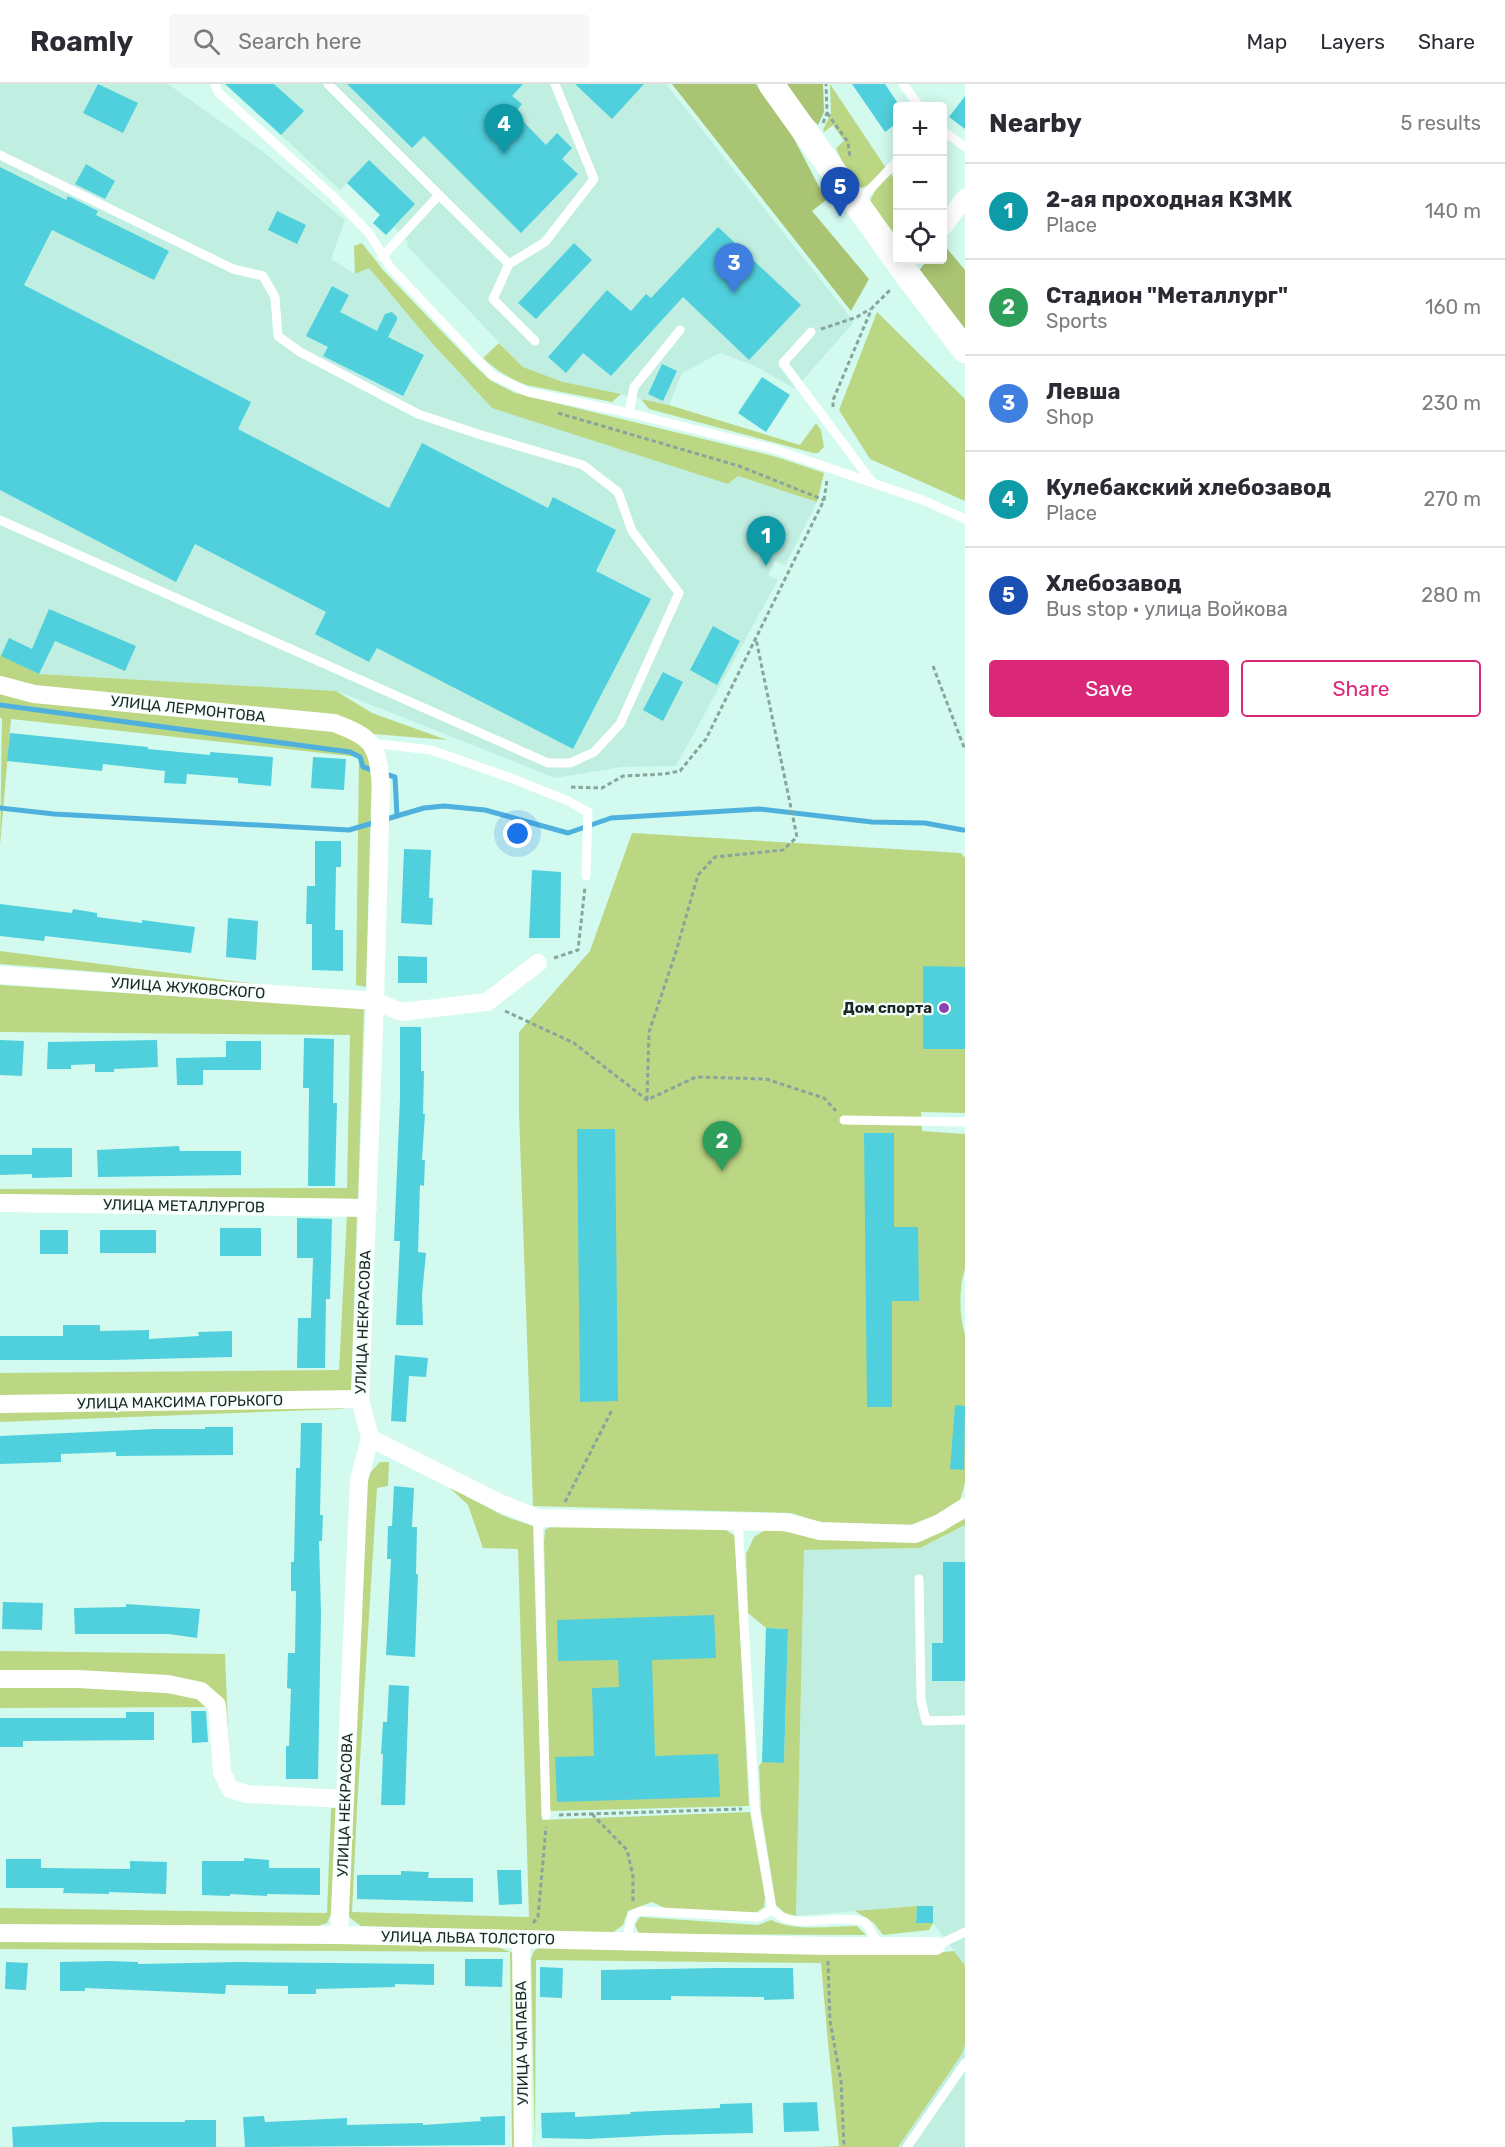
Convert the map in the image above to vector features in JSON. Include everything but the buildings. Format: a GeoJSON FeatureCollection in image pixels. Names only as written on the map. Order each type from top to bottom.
{"type":"FeatureCollection","features":[{"type":"Feature","properties":{"kind":"street"},"geometry":{"type":"LineString","coordinates":[[771,84],[856,204],[893,249]]}},
{"type":"Feature","properties":{"kind":"street"},"geometry":{"type":"LineString","coordinates":[[947,221],[965,198]]}},
{"type":"Feature","properties":{"kind":"street"},"geometry":{"type":"LineString","coordinates":[[906,264],[965,350]]}},
{"type":"Feature","properties":{"kind":"street","name":"УЛИЦА ЛЕРМОНТОВА"},"geometry":{"type":"LineString","coordinates":[[0,685],[34,694],[334,723],[355,731],[372,743]]}},
{"type":"Feature","properties":{"kind":"street","name":"УЛИЦА НЕКРАСОВА"},"geometry":{"type":"LineString","coordinates":[[339,1935],[359,1480],[370,1438],[360,1399],[381,786],[379,764],[372,743]]}},
{"type":"Feature","properties":{"kind":"street"},"geometry":{"type":"LineString","coordinates":[[487,1002],[538,963]]}},
{"type":"Feature","properties":{"kind":"street","name":"УЛИЦА ЖУКОВСКОГО"},"geometry":{"type":"LineString","coordinates":[[0,975],[375,1001],[400,1012],[487,1002]]}},
{"type":"Feature","properties":{"kind":"street","name":"УЛИЦА МЕТАЛЛУРГОВ"},"geometry":{"type":"LineString","coordinates":[[0,1203],[368,1208]]}},
{"type":"Feature","properties":{"kind":"street","name":"УЛИЦА МАКСИМА ГОРЬКОГО"},"geometry":{"type":"LineString","coordinates":[[0,1404],[360,1399]]}},
{"type":"Feature","properties":{"kind":"street"},"geometry":{"type":"LineString","coordinates":[[370,1438],[500,1503],[538,1518],[785,1522],[820,1532],[915,1534],[940,1523],[965,1506]]}},
{"type":"Feature","properties":{"kind":"street"},"geometry":{"type":"LineString","coordinates":[[0,1679],[78,1679],[168,1684],[201,1691],[217,1705],[222,1772],[230,1789],[247,1794],[345,1799]]}},
{"type":"Feature","properties":{"kind":"street","name":"УЛИЦА ЛЬВА ТОЛСТОГО"},"geometry":{"type":"LineString","coordinates":[[0,1933],[339,1935],[827,1946],[936,1946]]}},
{"type":"Feature","properties":{"kind":"street","name":"УЛИЦА ЧАПАЕВА"},"geometry":{"type":"LineString","coordinates":[[521,1939],[523,2147]]}},
{"type":"Feature","properties":{"kind":"lane"},"geometry":{"type":"LineString","coordinates":[[215,84],[218,92],[341,204],[369,233],[382,257],[492,375],[528,392],[629,413],[774,449],[925,501],[965,519]]}},
{"type":"Feature","properties":{"kind":"lane"},"geometry":{"type":"LineString","coordinates":[[327,84],[509,264]]}},
{"type":"Feature","properties":{"kind":"lane"},"geometry":{"type":"LineString","coordinates":[[535,341],[493,299],[509,264],[545,242],[594,179],[555,84]]}},
{"type":"Feature","properties":{"kind":"lane"},"geometry":{"type":"LineString","coordinates":[[903,84],[916,102]]}},
{"type":"Feature","properties":{"kind":"lane"},"geometry":{"type":"LineString","coordinates":[[947,134],[965,147]]}},
{"type":"Feature","properties":{"kind":"lane"},"geometry":{"type":"LineString","coordinates":[[0,155],[233,269],[263,276],[275,297],[278,336],[300,352],[418,414],[583,465],[618,492],[632,531],[679,593],[620,724],[594,752],[570,763],[548,763],[0,520]]}},
{"type":"Feature","properties":{"kind":"lane"},"geometry":{"type":"LineString","coordinates":[[856,204],[893,164]]}},
{"type":"Feature","properties":{"kind":"lane"},"geometry":{"type":"LineString","coordinates":[[382,257],[439,195]]}},
{"type":"Feature","properties":{"kind":"lane"},"geometry":{"type":"LineString","coordinates":[[629,413],[634,387],[680,330]]}},
{"type":"Feature","properties":{"kind":"lane"},"geometry":{"type":"LineString","coordinates":[[811,333],[783,363],[872,482]]}},
{"type":"Feature","properties":{"kind":"lane"},"geometry":{"type":"LineString","coordinates":[[372,743],[431,750],[508,777],[568,801],[588,812],[586,876]]}},
{"type":"Feature","properties":{"kind":"lane"},"geometry":{"type":"LineString","coordinates":[[844,1120],[965,1122]]}},
{"type":"Feature","properties":{"kind":"lane"},"geometry":{"type":"LineString","coordinates":[[538,1518],[546,1815]]}},
{"type":"Feature","properties":{"kind":"lane"},"geometry":{"type":"LineString","coordinates":[[738,1521],[755,1809],[772,1910],[783,1918],[795,1920],[854,1918],[865,1922],[880,1946]]}},
{"type":"Feature","properties":{"kind":"lane"},"geometry":{"type":"LineString","coordinates":[[919,1579],[921,1700],[926,1721],[965,1720]]}},
{"type":"Feature","properties":{"kind":"lane"},"geometry":{"type":"LineString","coordinates":[[626,1942],[632,1915],[641,1911],[759,1917],[772,1910]]}},
{"type":"Feature","properties":{"kind":"lane"},"geometry":{"type":"LineString","coordinates":[[936,1946],[965,1932]]}},
{"type":"Feature","properties":{"kind":"lane"},"geometry":{"type":"LineString","coordinates":[[907,2147],[965,2063]]}},
{"type":"Feature","properties":{"kind":"path"},"geometry":{"type":"LineString","coordinates":[[826,84],[827,112],[848,142],[851,162]]}},
{"type":"Feature","properties":{"kind":"path"},"geometry":{"type":"LineString","coordinates":[[811,333],[857,317],[872,308]]}},
{"type":"Feature","properties":{"kind":"path"},"geometry":{"type":"LineString","coordinates":[[647,1100],[649,1032],[698,875],[715,857],[783,850],[797,837],[756,637]]}},
{"type":"Feature","properties":{"kind":"path"},"geometry":{"type":"LineString","coordinates":[[933,666],[965,750]]}},
{"type":"Feature","properties":{"kind":"path"},"geometry":{"type":"LineString","coordinates":[[538,963],[578,950],[586,876]]}},
{"type":"Feature","properties":{"kind":"path"},"geometry":{"type":"LineString","coordinates":[[487,1002],[574,1043],[647,1100]]}},
{"type":"Feature","properties":{"kind":"path"},"geometry":{"type":"LineString","coordinates":[[647,1100],[696,1077],[766,1079],[824,1098],[844,1120]]}},
{"type":"Feature","properties":{"kind":"path"},"geometry":{"type":"LineString","coordinates":[[538,1518],[566,1501],[612,1410]]}},
{"type":"Feature","properties":{"kind":"path"},"geometry":{"type":"LineString","coordinates":[[521,1939],[538,1917],[546,1815],[755,1809]]}},
{"type":"Feature","properties":{"kind":"path"},"geometry":{"type":"LineString","coordinates":[[592,1814],[627,1850],[633,1876],[632,1915]]}},
{"type":"Feature","properties":{"kind":"path"},"geometry":{"type":"LineString","coordinates":[[827,1946],[830,2022],[842,2080],[844,2147]]}},
{"type":"Feature","properties":{"kind":"shaded area"},"geometry":{"type":"Polygon","coordinates":[[[0,84],[168,84],[262,151],[345,220],[331,259],[355,274],[369,268],[430,341],[492,408],[738,476],[817,502],[785,566],[775,561],[768,575],[778,580],[676,766],[622,767],[555,778],[336,691],[39,674],[0,655],[0,84]]]}},
{"type":"Feature","properties":{"kind":"shaded area"},"geometry":{"type":"Polygon","coordinates":[[[226,84],[666,84],[854,322],[795,389],[753,365],[720,353],[682,373],[669,405],[563,382],[523,367],[407,246],[408,242],[394,227],[386,235],[373,223],[380,214],[347,183],[340,190],[226,84]]]}},
{"type":"Feature","properties":{"kind":"shaded area"},"geometry":{"type":"Polygon","coordinates":[[[965,1525],[965,1965],[933,1923],[933,1906],[796,1916],[804,1550],[920,1548],[965,1525]]]}},
{"type":"Feature","properties":{"kind":"shaded area"},"geometry":{"type":"Polygon","coordinates":[[[965,2045],[965,2147],[898,2147],[962,2054],[965,2045]]]}},
{"type":"Feature","properties":{"kind":"green space"},"geometry":{"type":"Polygon","coordinates":[[[672,84],[756,84],[791,133],[826,200],[812,211],[869,279],[851,311],[672,84]]]}},
{"type":"Feature","properties":{"kind":"green space"},"geometry":{"type":"Polygon","coordinates":[[[784,84],[823,84],[824,112],[818,125],[803,111],[784,84]]]}},
{"type":"Feature","properties":{"kind":"green space"},"geometry":{"type":"Polygon","coordinates":[[[830,84],[886,168],[873,183],[859,189],[847,173],[836,148],[844,141],[833,125],[824,132],[823,130],[831,113],[830,84]]]}},
{"type":"Feature","properties":{"kind":"green space"},"geometry":{"type":"Polygon","coordinates":[[[891,174],[893,177],[893,237],[869,203],[877,187],[891,174]]]}},
{"type":"Feature","properties":{"kind":"green space"},"geometry":{"type":"Polygon","coordinates":[[[362,243],[383,270],[490,380],[515,393],[777,457],[824,473],[817,502],[738,476],[728,484],[492,408],[430,341],[369,268],[355,274],[354,246],[362,243]]]}},
{"type":"Feature","properties":{"kind":"green space"},"geometry":{"type":"Polygon","coordinates":[[[947,249],[965,270],[965,337],[918,272],[924,264],[947,264],[947,249]]]}},
{"type":"Feature","properties":{"kind":"green space"},"geometry":{"type":"Polygon","coordinates":[[[877,312],[965,399],[965,501],[870,459],[839,410],[877,312]]]}},
{"type":"Feature","properties":{"kind":"green space"},"geometry":{"type":"Polygon","coordinates":[[[499,343],[523,367],[563,382],[621,394],[612,402],[520,383],[503,374],[483,358],[499,343]]]}},
{"type":"Feature","properties":{"kind":"green space"},"geometry":{"type":"Polygon","coordinates":[[[641,399],[669,405],[800,445],[816,423],[821,430],[824,447],[818,453],[813,453],[649,409],[641,399]]]}},
{"type":"Feature","properties":{"kind":"green space"},"geometry":{"type":"Polygon","coordinates":[[[0,655],[39,674],[336,691],[372,713],[447,740],[373,734],[35,689],[0,679],[0,655]]]}},
{"type":"Feature","properties":{"kind":"green space"},"geometry":{"type":"Polygon","coordinates":[[[0,692],[332,730],[358,742],[366,751],[372,766],[366,987],[356,985],[359,757],[11,719],[0,846],[2,718],[0,718],[0,692]]]}},
{"type":"Feature","properties":{"kind":"green space"},"geometry":{"type":"Polygon","coordinates":[[[632,833],[961,853],[965,858],[965,1113],[921,1112],[922,1131],[965,1134],[965,1269],[960,1302],[965,1334],[965,1483],[960,1500],[936,1515],[910,1525],[823,1523],[791,1513],[533,1506],[519,1112],[519,1032],[590,951],[632,833]]]}},
{"type":"Feature","properties":{"kind":"green space"},"geometry":{"type":"Polygon","coordinates":[[[0,951],[271,986],[0,964],[0,951]]]}},
{"type":"Feature","properties":{"kind":"green space"},"geometry":{"type":"Polygon","coordinates":[[[0,985],[364,1008],[358,1199],[0,1194],[0,1189],[347,1188],[350,1035],[0,1032],[0,985]]]}},
{"type":"Feature","properties":{"kind":"green space"},"geometry":{"type":"Polygon","coordinates":[[[347,1214],[357,1214],[351,1393],[0,1396],[0,1373],[339,1370],[347,1214]]]}},
{"type":"Feature","properties":{"kind":"green space"},"geometry":{"type":"Polygon","coordinates":[[[353,1405],[342,1409],[0,1422],[0,1412],[353,1405]]]}},
{"type":"Feature","properties":{"kind":"green space"},"geometry":{"type":"Polygon","coordinates":[[[380,1462],[389,1462],[388,1486],[377,1488],[352,1912],[529,1917],[518,1549],[483,1548],[468,1505],[449,1487],[504,1516],[533,1526],[542,1820],[750,1812],[765,1897],[764,1907],[756,1913],[669,1910],[652,1902],[628,1911],[623,1925],[612,1933],[361,1926],[350,1918],[347,1910],[364,1494],[369,1474],[380,1462]]]}},
{"type":"Feature","properties":{"kind":"green space"},"geometry":{"type":"Polygon","coordinates":[[[965,1519],[965,1525],[920,1548],[804,1550],[796,1916],[785,1913],[776,1905],[761,1811],[759,1766],[762,1762],[784,1762],[788,1629],[766,1628],[748,1613],[746,1554],[754,1537],[765,1530],[919,1541],[965,1519]]]}},
{"type":"Feature","properties":{"kind":"green space"},"geometry":{"type":"Polygon","coordinates":[[[555,1524],[723,1528],[735,1536],[749,1806],[550,1811],[544,1542],[545,1530],[555,1524]]]}},
{"type":"Feature","properties":{"kind":"green space"},"geometry":{"type":"Polygon","coordinates":[[[0,1651],[225,1654],[230,1778],[206,1684],[0,1672],[0,1651]]]}},
{"type":"Feature","properties":{"kind":"green space"},"geometry":{"type":"Polygon","coordinates":[[[0,1686],[72,1687],[196,1695],[211,1707],[0,1708],[0,1686]]]}},
{"type":"Feature","properties":{"kind":"green space"},"geometry":{"type":"Polygon","coordinates":[[[331,1808],[338,1808],[332,1912],[327,1923],[312,1928],[0,1926],[0,1908],[327,1913],[331,1808]]]}},
{"type":"Feature","properties":{"kind":"green space"},"geometry":{"type":"Polygon","coordinates":[[[917,1906],[916,1923],[933,1923],[929,1930],[883,1935],[874,1923],[855,1911],[917,1906]]]}},
{"type":"Feature","properties":{"kind":"green space"},"geometry":{"type":"Polygon","coordinates":[[[640,1917],[758,1925],[771,1920],[802,1927],[857,1926],[866,1935],[639,1934],[635,1925],[640,1917]]]}},
{"type":"Feature","properties":{"kind":"green space"},"geometry":{"type":"Polygon","coordinates":[[[0,1941],[338,1942],[495,1946],[511,1952],[516,1959],[516,2147],[512,2147],[510,1952],[0,1949],[0,1941]]]}},
{"type":"Feature","properties":{"kind":"green space"},"geometry":{"type":"Polygon","coordinates":[[[540,1946],[925,1954],[954,1951],[965,1965],[965,2045],[962,2054],[898,2147],[817,2147],[839,2146],[821,1963],[536,1960],[535,2147],[531,1959],[534,1951],[540,1946]]]}},
{"type":"Feature","properties":{"kind":"waterway"},"geometry":{"type":"LineString","coordinates":[[0,705],[350,752],[360,757],[363,767],[376,771]]}},
{"type":"Feature","properties":{"kind":"waterway"},"geometry":{"type":"LineString","coordinates":[[385,774],[395,777],[397,816]]}},
{"type":"Feature","properties":{"kind":"waterway"},"geometry":{"type":"LineString","coordinates":[[0,808],[54,814],[349,830],[424,808],[444,806],[485,810],[568,833],[611,818],[759,809],[872,822],[925,823],[963,830]]}},
{"type":"Feature","properties":{"kind":"place","name":"Кулебакский хлебозавод"},"geometry":{"type":"Point","coordinates":[504,154]}},
{"type":"Feature","properties":{"kind":"place","name":"Хлебозавод"},"geometry":{"type":"Point","coordinates":[840,217]}},
{"type":"Feature","properties":{"kind":"place","name":"Левша"},"geometry":{"type":"Point","coordinates":[734,293]}},
{"type":"Feature","properties":{"kind":"place","name":"2-ая проходная КЗМК"},"geometry":{"type":"Point","coordinates":[766,566]}},
{"type":"Feature","properties":{"kind":"place","name":"Дом спорта"},"geometry":{"type":"Point","coordinates":[944,1008]}},
{"type":"Feature","properties":{"kind":"place","name":"Стадион \"Металлург\""},"geometry":{"type":"Point","coordinates":[722,1171]}}]}
